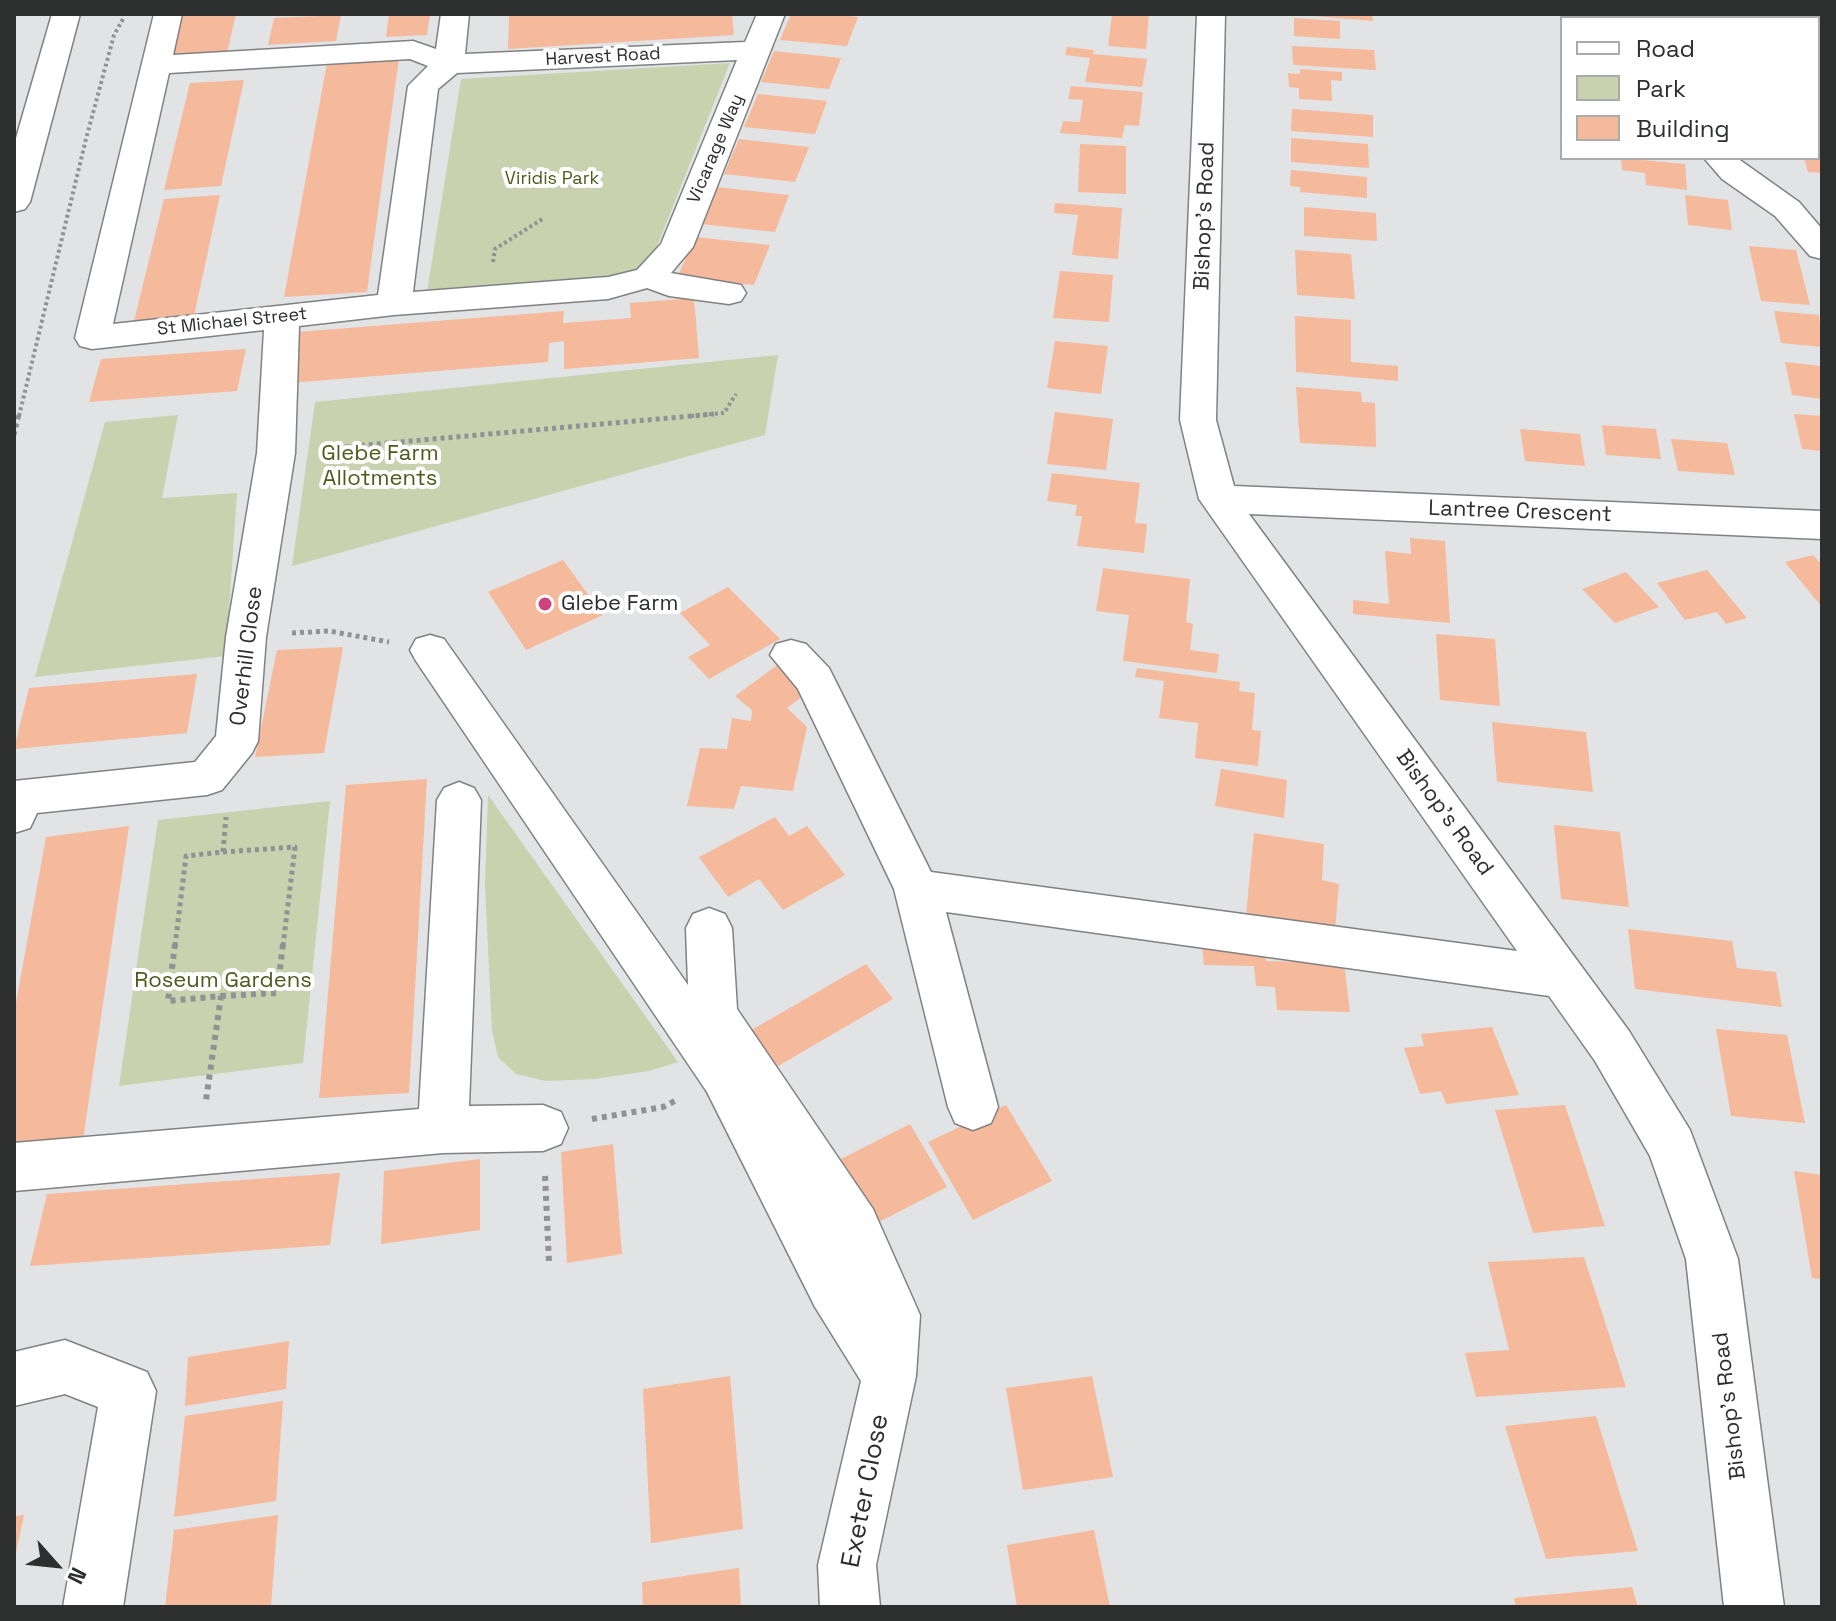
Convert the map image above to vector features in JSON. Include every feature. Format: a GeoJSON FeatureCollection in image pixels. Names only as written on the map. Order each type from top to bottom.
{"type":"FeatureCollection","features":[{"type":"Feature","properties":{"kind":"street"},"geometry":{"type":"LineString","coordinates":[[14,202],[66,14]]}},
{"type":"Feature","properties":{"kind":"street"},"geometry":{"type":"LineString","coordinates":[[38,112],[96,14]]}},
{"type":"Feature","properties":{"kind":"street","name":"St Michael Street"},"geometry":{"type":"LineString","coordinates":[[168,14],[92,338],[394,304],[608,288],[649,277]]}},
{"type":"Feature","properties":{"kind":"street"},"geometry":{"type":"LineString","coordinates":[[394,304],[423,86],[449,64],[455,14]]}},
{"type":"Feature","properties":{"kind":"street","name":"Vicarage Way"},"geometry":{"type":"LineString","coordinates":[[649,277],[676,247],[771,14]]}},
{"type":"Feature","properties":{"kind":"street","name":"Bishop's Road"},"geometry":{"type":"LineString","coordinates":[[1211,14],[1198,420],[1218,499],[1612,1046],[1672,1147],[1712,1259],[1754,1607]]}},
{"type":"Feature","properties":{"kind":"street"},"geometry":{"type":"LineString","coordinates":[[156,65],[413,50],[449,64]]}},
{"type":"Feature","properties":{"kind":"street","name":"Harvest Road"},"geometry":{"type":"LineString","coordinates":[[449,64],[758,50]]}},
{"type":"Feature","properties":{"kind":"street"},"geometry":{"type":"LineString","coordinates":[[1722,160],[1733,172],[1787,209],[1822,249]]}},
{"type":"Feature","properties":{"kind":"street"},"geometry":{"type":"LineString","coordinates":[[649,277],[669,285],[729,293]]}},
{"type":"Feature","properties":{"kind":"street","name":"Overhill Close"},"geometry":{"type":"LineString","coordinates":[[207,778],[237,741],[246,637],[276,453],[282,316]]}},
{"type":"Feature","properties":{"kind":"street","name":"Lantree Crescent"},"geometry":{"type":"LineString","coordinates":[[1218,499],[1822,525]]}},
{"type":"Feature","properties":{"kind":"street"},"geometry":{"type":"LineString","coordinates":[[430,650],[724,1076],[834,1289],[889,1376]]}},
{"type":"Feature","properties":{"kind":"street"},"geometry":{"type":"LineString","coordinates":[[791,655],[814,679],[917,889],[973,1107]]}},
{"type":"Feature","properties":{"kind":"street"},"geometry":{"type":"LineString","coordinates":[[14,815],[18,797],[207,778]]}},
{"type":"Feature","properties":{"kind":"street"},"geometry":{"type":"LineString","coordinates":[[443,1130],[459,800]]}},
{"type":"Feature","properties":{"kind":"street"},"geometry":{"type":"LineString","coordinates":[[917,889],[1561,977]]}},
{"type":"Feature","properties":{"kind":"street","name":"Exeter Close"},"geometry":{"type":"LineString","coordinates":[[709,928],[713,1014],[855,1227],[893,1315],[889,1376],[847,1565],[850,1607]]}},
{"type":"Feature","properties":{"kind":"street"},"geometry":{"type":"LineString","coordinates":[[14,1167],[443,1130],[543,1128]]}},
{"type":"Feature","properties":{"kind":"street"},"geometry":{"type":"LineString","coordinates":[[14,1379],[65,1367],[128,1391],[93,1607]]}},
{"type":"Feature","properties":{"kind":"path"},"geometry":{"type":"LineString","coordinates":[[14,435],[114,35],[126,14]]}},
{"type":"Feature","properties":{"kind":"path"},"geometry":{"type":"LineString","coordinates":[[276,453],[724,413],[736,394]]}},
{"type":"Feature","properties":{"kind":"path"},"geometry":{"type":"LineString","coordinates":[[246,637],[329,631],[430,650]]}},
{"type":"Feature","properties":{"kind":"path"},"geometry":{"type":"LineString","coordinates":[[207,778],[228,794],[223,852]]}},
{"type":"Feature","properties":{"kind":"path"},"geometry":{"type":"LineString","coordinates":[[295,847],[277,993],[168,1001],[186,856],[223,852],[295,847]]}},
{"type":"Feature","properties":{"kind":"path"},"geometry":{"type":"LineString","coordinates":[[198,1151],[221,996]]}},
{"type":"Feature","properties":{"kind":"path"},"geometry":{"type":"LineString","coordinates":[[549,1262],[543,1128],[663,1107],[724,1076]]}},
{"type":"Feature","properties":{"kind":"green space","name":"Viridis Park"},"geometry":{"type":"Polygon","coordinates":[[[730,63],[656,249],[637,270],[605,279],[427,292],[461,79],[730,63]]]}},
{"type":"Feature","properties":{"kind":"green space","name":"Glebe Farm Allotments"},"geometry":{"type":"Polygon","coordinates":[[[778,355],[765,435],[292,566],[315,402],[778,355]]]}},
{"type":"Feature","properties":{"kind":"green space"},"geometry":{"type":"Polygon","coordinates":[[[178,415],[162,498],[237,493],[226,656],[35,677],[105,422],[178,415]]]}},
{"type":"Feature","properties":{"kind":"green space"},"geometry":{"type":"Polygon","coordinates":[[[488,795],[678,1062],[649,1071],[594,1079],[546,1081],[516,1074],[498,1057],[492,1031],[485,885],[488,795]]]}},
{"type":"Feature","properties":{"kind":"green space","name":"Roseum Gardens"},"geometry":{"type":"Polygon","coordinates":[[[330,801],[303,1063],[119,1086],[158,820],[330,801]]]}},
{"type":"Feature","properties":{"kind":"building"},"geometry":{"type":"Polygon","coordinates":[[[180,14],[236,14],[227,53],[168,56],[180,14]]]}},
{"type":"Feature","properties":{"kind":"building"},"geometry":{"type":"Polygon","coordinates":[[[389,14],[430,14],[427,35],[386,37],[389,14]]]}},
{"type":"Feature","properties":{"kind":"building"},"geometry":{"type":"Polygon","coordinates":[[[732,14],[734,35],[508,49],[509,16],[732,14]]]}},
{"type":"Feature","properties":{"kind":"building"},"geometry":{"type":"Polygon","coordinates":[[[791,14],[858,17],[847,46],[780,40],[791,14]]]}},
{"type":"Feature","properties":{"kind":"building"},"geometry":{"type":"Polygon","coordinates":[[[1112,14],[1149,14],[1146,49],[1108,46],[1112,14]]]}},
{"type":"Feature","properties":{"kind":"building"},"geometry":{"type":"Polygon","coordinates":[[[1372,14],[1373,21],[1314,16],[1372,14]]]}},
{"type":"Feature","properties":{"kind":"building"},"geometry":{"type":"Polygon","coordinates":[[[1822,14],[1822,28],[1820,16],[1790,16],[1822,14]]]}},
{"type":"Feature","properties":{"kind":"building"},"geometry":{"type":"Polygon","coordinates":[[[341,15],[336,41],[268,45],[274,18],[341,15]]]}},
{"type":"Feature","properties":{"kind":"building"},"geometry":{"type":"Polygon","coordinates":[[[1294,18],[1340,21],[1340,39],[1294,36],[1294,18]]]}},
{"type":"Feature","properties":{"kind":"building"},"geometry":{"type":"Polygon","coordinates":[[[1292,46],[1374,50],[1376,70],[1293,65],[1292,46]]]}},
{"type":"Feature","properties":{"kind":"building"},"geometry":{"type":"Polygon","coordinates":[[[1067,47],[1094,50],[1093,54],[1147,59],[1142,87],[1085,82],[1090,58],[1065,55],[1067,47]]]}},
{"type":"Feature","properties":{"kind":"building"},"geometry":{"type":"Polygon","coordinates":[[[774,51],[841,58],[829,89],[761,82],[774,51]]]}},
{"type":"Feature","properties":{"kind":"building"},"geometry":{"type":"Polygon","coordinates":[[[399,58],[367,292],[284,297],[327,63],[399,58]]]}},
{"type":"Feature","properties":{"kind":"building"},"geometry":{"type":"Polygon","coordinates":[[[1300,69],[1342,72],[1342,81],[1331,80],[1332,101],[1299,99],[1299,88],[1289,87],[1288,73],[1300,74],[1300,69]]]}},
{"type":"Feature","properties":{"kind":"building"},"geometry":{"type":"Polygon","coordinates":[[[244,80],[221,186],[164,190],[190,83],[244,80]]]}},
{"type":"Feature","properties":{"kind":"building"},"geometry":{"type":"Polygon","coordinates":[[[1071,86],[1143,92],[1139,126],[1125,125],[1122,138],[1060,133],[1063,121],[1080,122],[1083,100],[1068,99],[1071,86]]]}},
{"type":"Feature","properties":{"kind":"building"},"geometry":{"type":"Polygon","coordinates":[[[758,94],[827,101],[815,134],[744,127],[758,94]]]}},
{"type":"Feature","properties":{"kind":"building"},"geometry":{"type":"Polygon","coordinates":[[[1292,109],[1373,115],[1373,137],[1291,131],[1292,109]]]}},
{"type":"Feature","properties":{"kind":"building"},"geometry":{"type":"Polygon","coordinates":[[[1291,138],[1368,144],[1369,168],[1291,162],[1291,138]]]}},
{"type":"Feature","properties":{"kind":"building"},"geometry":{"type":"Polygon","coordinates":[[[739,139],[809,147],[795,182],[724,174],[739,139]]]}},
{"type":"Feature","properties":{"kind":"building"},"geometry":{"type":"Polygon","coordinates":[[[1080,144],[1126,146],[1126,194],[1078,192],[1080,144]]]}},
{"type":"Feature","properties":{"kind":"building"},"geometry":{"type":"Polygon","coordinates":[[[1822,147],[1822,173],[1808,172],[1805,160],[1820,160],[1822,147]]]}},
{"type":"Feature","properties":{"kind":"building"},"geometry":{"type":"Polygon","coordinates":[[[1621,160],[1685,164],[1687,190],[1646,185],[1645,173],[1622,170],[1621,160]]]}},
{"type":"Feature","properties":{"kind":"building"},"geometry":{"type":"Polygon","coordinates":[[[1291,170],[1367,177],[1367,198],[1300,192],[1300,187],[1290,186],[1291,170]]]}},
{"type":"Feature","properties":{"kind":"building"},"geometry":{"type":"Polygon","coordinates":[[[716,187],[789,195],[775,232],[701,224],[716,187]]]}},
{"type":"Feature","properties":{"kind":"building"},"geometry":{"type":"Polygon","coordinates":[[[220,195],[194,316],[134,321],[164,199],[220,195]]]}},
{"type":"Feature","properties":{"kind":"building"},"geometry":{"type":"Polygon","coordinates":[[[1685,195],[1728,200],[1732,230],[1688,225],[1685,195]]]}},
{"type":"Feature","properties":{"kind":"building"},"geometry":{"type":"Polygon","coordinates":[[[1055,203],[1122,208],[1118,259],[1072,255],[1078,215],[1054,213],[1055,203]]]}},
{"type":"Feature","properties":{"kind":"building"},"geometry":{"type":"Polygon","coordinates":[[[1304,207],[1376,213],[1377,241],[1304,236],[1304,207]]]}},
{"type":"Feature","properties":{"kind":"building"},"geometry":{"type":"Polygon","coordinates":[[[695,237],[770,245],[754,285],[678,276],[695,237]]]}},
{"type":"Feature","properties":{"kind":"building"},"geometry":{"type":"Polygon","coordinates":[[[1749,246],[1796,250],[1810,305],[1761,301],[1749,246]]]}},
{"type":"Feature","properties":{"kind":"building"},"geometry":{"type":"Polygon","coordinates":[[[1295,250],[1351,254],[1355,299],[1297,295],[1295,250]]]}},
{"type":"Feature","properties":{"kind":"building"},"geometry":{"type":"Polygon","coordinates":[[[1060,271],[1113,275],[1109,322],[1053,318],[1060,271]]]}},
{"type":"Feature","properties":{"kind":"building"},"geometry":{"type":"Polygon","coordinates":[[[694,298],[699,358],[564,369],[564,341],[549,343],[548,362],[290,383],[297,332],[564,311],[563,323],[631,318],[630,303],[694,298]]]}},
{"type":"Feature","properties":{"kind":"building"},"geometry":{"type":"Polygon","coordinates":[[[1774,311],[1819,315],[1822,347],[1781,343],[1774,311]]]}},
{"type":"Feature","properties":{"kind":"building"},"geometry":{"type":"Polygon","coordinates":[[[1295,316],[1351,320],[1351,362],[1398,366],[1398,381],[1296,372],[1295,316]]]}},
{"type":"Feature","properties":{"kind":"building"},"geometry":{"type":"Polygon","coordinates":[[[1055,341],[1108,346],[1101,394],[1047,388],[1055,341]]]}},
{"type":"Feature","properties":{"kind":"building"},"geometry":{"type":"Polygon","coordinates":[[[246,349],[237,391],[89,402],[101,359],[246,349]]]}},
{"type":"Feature","properties":{"kind":"building"},"geometry":{"type":"Polygon","coordinates":[[[1785,362],[1822,366],[1822,399],[1792,395],[1785,362]]]}},
{"type":"Feature","properties":{"kind":"building"},"geometry":{"type":"Polygon","coordinates":[[[1296,387],[1361,392],[1362,402],[1375,403],[1376,447],[1300,443],[1296,387]]]}},
{"type":"Feature","properties":{"kind":"building"},"geometry":{"type":"Polygon","coordinates":[[[1055,412],[1113,419],[1106,470],[1047,464],[1055,412]]]}},
{"type":"Feature","properties":{"kind":"building"},"geometry":{"type":"Polygon","coordinates":[[[1794,414],[1822,416],[1822,451],[1802,449],[1794,414]]]}},
{"type":"Feature","properties":{"kind":"building"},"geometry":{"type":"Polygon","coordinates":[[[1602,425],[1656,429],[1661,459],[1606,455],[1602,425]]]}},
{"type":"Feature","properties":{"kind":"building"},"geometry":{"type":"Polygon","coordinates":[[[1520,429],[1580,434],[1585,466],[1525,461],[1520,429]]]}},
{"type":"Feature","properties":{"kind":"building"},"geometry":{"type":"Polygon","coordinates":[[[1671,439],[1727,443],[1735,475],[1678,471],[1671,439]]]}},
{"type":"Feature","properties":{"kind":"building"},"geometry":{"type":"Polygon","coordinates":[[[1052,473],[1140,483],[1135,523],[1147,524],[1144,553],[1077,546],[1082,516],[1075,516],[1077,505],[1047,501],[1052,473]]]}},
{"type":"Feature","properties":{"kind":"building"},"geometry":{"type":"Polygon","coordinates":[[[1410,538],[1445,541],[1450,623],[1353,614],[1353,600],[1389,604],[1385,551],[1411,554],[1410,538]]]}},
{"type":"Feature","properties":{"kind":"building"},"geometry":{"type":"Polygon","coordinates":[[[1813,555],[1822,565],[1822,607],[1785,562],[1813,555]]]}},
{"type":"Feature","properties":{"kind":"building","name":"Glebe Farm"},"geometry":{"type":"Polygon","coordinates":[[[563,560],[603,615],[526,650],[488,592],[563,560]]]}},
{"type":"Feature","properties":{"kind":"building"},"geometry":{"type":"Polygon","coordinates":[[[1103,568],[1190,579],[1186,622],[1193,624],[1190,650],[1219,654],[1217,673],[1123,661],[1129,615],[1096,611],[1103,568]]]}},
{"type":"Feature","properties":{"kind":"building"},"geometry":{"type":"Polygon","coordinates":[[[1707,570],[1747,618],[1726,624],[1717,612],[1685,620],[1657,583],[1707,570]]]}},
{"type":"Feature","properties":{"kind":"building"},"geometry":{"type":"Polygon","coordinates":[[[1626,572],[1659,607],[1615,623],[1582,589],[1626,572]]]}},
{"type":"Feature","properties":{"kind":"building"},"geometry":{"type":"Polygon","coordinates":[[[728,587],[780,639],[709,679],[688,657],[710,645],[680,613],[728,587]]]}},
{"type":"Feature","properties":{"kind":"building"},"geometry":{"type":"Polygon","coordinates":[[[1436,634],[1495,639],[1500,706],[1440,700],[1436,634]]]}},
{"type":"Feature","properties":{"kind":"building"},"geometry":{"type":"Polygon","coordinates":[[[343,647],[324,753],[255,757],[277,650],[343,647]]]}},
{"type":"Feature","properties":{"kind":"building"},"geometry":{"type":"Polygon","coordinates":[[[783,661],[811,690],[787,708],[807,727],[793,791],[741,786],[734,809],[687,806],[700,748],[727,749],[732,718],[751,721],[752,710],[735,696],[783,661]]]}},
{"type":"Feature","properties":{"kind":"building"},"geometry":{"type":"Polygon","coordinates":[[[1137,668],[1240,682],[1239,691],[1255,693],[1252,730],[1261,731],[1258,766],[1195,758],[1198,723],[1159,718],[1164,681],[1135,677],[1137,668]]]}},
{"type":"Feature","properties":{"kind":"building"},"geometry":{"type":"Polygon","coordinates":[[[197,674],[187,733],[14,749],[29,688],[197,674]]]}},
{"type":"Feature","properties":{"kind":"building"},"geometry":{"type":"Polygon","coordinates":[[[1492,722],[1586,732],[1593,792],[1497,782],[1492,722]]]}},
{"type":"Feature","properties":{"kind":"building"},"geometry":{"type":"Polygon","coordinates":[[[1221,769],[1287,780],[1284,818],[1215,806],[1221,769]]]}},
{"type":"Feature","properties":{"kind":"building"},"geometry":{"type":"Polygon","coordinates":[[[427,779],[409,1093],[319,1098],[346,785],[427,779]]]}},
{"type":"Feature","properties":{"kind":"building"},"geometry":{"type":"Polygon","coordinates":[[[775,817],[789,836],[807,826],[845,875],[783,910],[759,879],[728,897],[699,857],[775,817]]]}},
{"type":"Feature","properties":{"kind":"building"},"geometry":{"type":"Polygon","coordinates":[[[1554,825],[1620,832],[1629,907],[1561,899],[1554,825]]]}},
{"type":"Feature","properties":{"kind":"building"},"geometry":{"type":"Polygon","coordinates":[[[129,826],[82,1147],[14,1157],[14,1014],[46,837],[129,826]]]}},
{"type":"Feature","properties":{"kind":"building"},"geometry":{"type":"Polygon","coordinates":[[[1254,833],[1324,844],[1322,880],[1339,884],[1335,930],[1246,915],[1254,833]]]}},
{"type":"Feature","properties":{"kind":"building"},"geometry":{"type":"Polygon","coordinates":[[[1628,929],[1732,941],[1737,968],[1776,972],[1782,1007],[1635,989],[1628,929]]]}},
{"type":"Feature","properties":{"kind":"building"},"geometry":{"type":"Polygon","coordinates":[[[1201,937],[1264,938],[1266,961],[1344,963],[1350,1012],[1277,1010],[1275,987],[1256,986],[1254,966],[1204,965],[1201,937]]]}},
{"type":"Feature","properties":{"kind":"building"},"geometry":{"type":"Polygon","coordinates":[[[866,964],[893,999],[773,1069],[748,1032],[866,964]]]}},
{"type":"Feature","properties":{"kind":"building"},"geometry":{"type":"Polygon","coordinates":[[[1492,1027],[1519,1095],[1446,1104],[1441,1091],[1420,1094],[1404,1048],[1424,1046],[1421,1034],[1492,1027]]]}},
{"type":"Feature","properties":{"kind":"building"},"geometry":{"type":"Polygon","coordinates":[[[1716,1029],[1787,1035],[1805,1123],[1731,1116],[1716,1029]]]}},
{"type":"Feature","properties":{"kind":"building"},"geometry":{"type":"Polygon","coordinates":[[[1006,1105],[1052,1181],[973,1220],[928,1142],[1006,1105]]]}},
{"type":"Feature","properties":{"kind":"building"},"geometry":{"type":"Polygon","coordinates":[[[1565,1105],[1605,1226],[1533,1233],[1495,1110],[1565,1105]]]}},
{"type":"Feature","properties":{"kind":"building"},"geometry":{"type":"Polygon","coordinates":[[[910,1124],[947,1187],[873,1225],[837,1161],[910,1124]]]}},
{"type":"Feature","properties":{"kind":"building"},"geometry":{"type":"Polygon","coordinates":[[[613,1144],[622,1254],[567,1263],[561,1152],[613,1144]]]}},
{"type":"Feature","properties":{"kind":"building"},"geometry":{"type":"Polygon","coordinates":[[[480,1159],[480,1230],[381,1244],[384,1171],[480,1159]]]}},
{"type":"Feature","properties":{"kind":"building"},"geometry":{"type":"Polygon","coordinates":[[[1794,1171],[1822,1175],[1822,1279],[1812,1278],[1794,1171]]]}},
{"type":"Feature","properties":{"kind":"building"},"geometry":{"type":"Polygon","coordinates":[[[340,1173],[330,1245],[30,1266],[47,1194],[340,1173]]]}},
{"type":"Feature","properties":{"kind":"building"},"geometry":{"type":"Polygon","coordinates":[[[1584,1257],[1626,1387],[1476,1397],[1465,1353],[1509,1350],[1488,1262],[1584,1257]]]}},
{"type":"Feature","properties":{"kind":"building"},"geometry":{"type":"Polygon","coordinates":[[[289,1341],[286,1389],[185,1406],[188,1357],[289,1341]]]}},
{"type":"Feature","properties":{"kind":"building"},"geometry":{"type":"Polygon","coordinates":[[[730,1376],[743,1529],[651,1543],[643,1389],[730,1376]]]}},
{"type":"Feature","properties":{"kind":"building"},"geometry":{"type":"Polygon","coordinates":[[[1092,1376],[1113,1477],[1023,1490],[1006,1388],[1092,1376]]]}},
{"type":"Feature","properties":{"kind":"building"},"geometry":{"type":"Polygon","coordinates":[[[283,1401],[276,1501],[174,1517],[185,1416],[283,1401]]]}},
{"type":"Feature","properties":{"kind":"building"},"geometry":{"type":"Polygon","coordinates":[[[1596,1416],[1638,1551],[1546,1559],[1505,1426],[1596,1416]]]}},
{"type":"Feature","properties":{"kind":"building"},"geometry":{"type":"Polygon","coordinates":[[[24,1515],[15,1557],[14,1516],[24,1515]]]}},
{"type":"Feature","properties":{"kind":"building"},"geometry":{"type":"Polygon","coordinates":[[[278,1515],[271,1607],[165,1607],[174,1530],[278,1515]]]}},
{"type":"Feature","properties":{"kind":"building"},"geometry":{"type":"Polygon","coordinates":[[[1094,1530],[1110,1607],[1017,1607],[1007,1545],[1094,1530]]]}},
{"type":"Feature","properties":{"kind":"building"},"geometry":{"type":"Polygon","coordinates":[[[739,1568],[741,1607],[643,1607],[642,1582],[739,1568]]]}},
{"type":"Feature","properties":{"kind":"building"},"geometry":{"type":"Polygon","coordinates":[[[1632,1587],[1638,1607],[1516,1607],[1514,1598],[1632,1587]]]}},
{"type":"Feature","properties":{"kind":"place","name":"Glebe Farm"},"geometry":{"type":"Point","coordinates":[545,604]}}]}
